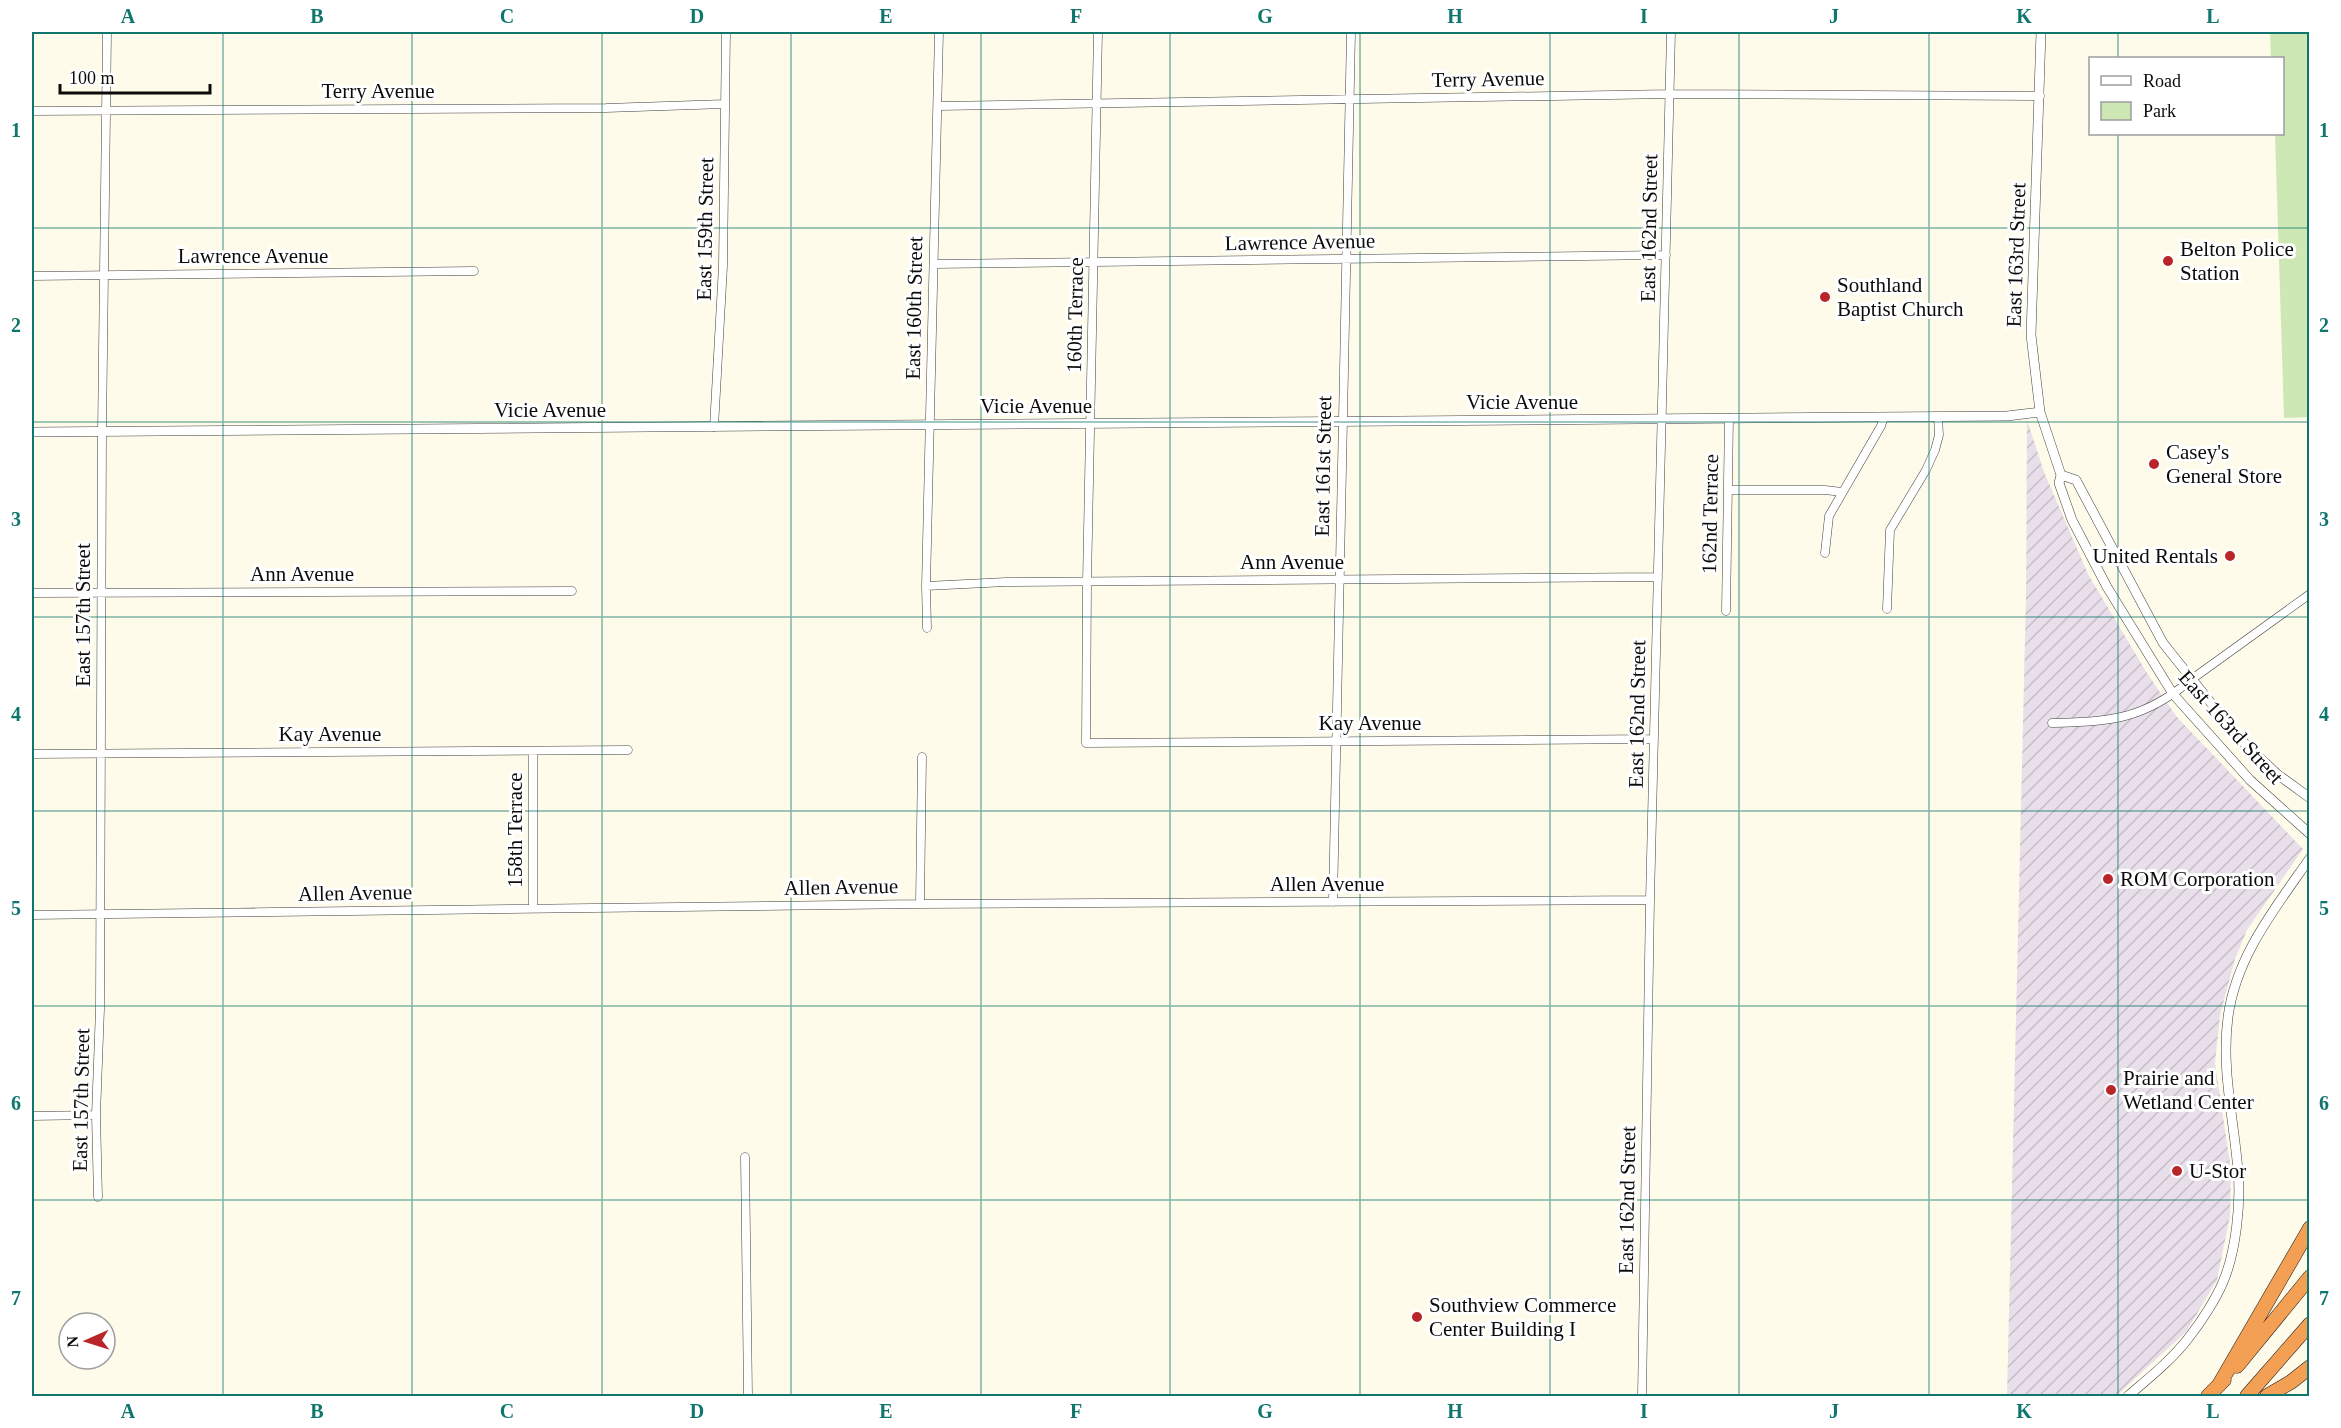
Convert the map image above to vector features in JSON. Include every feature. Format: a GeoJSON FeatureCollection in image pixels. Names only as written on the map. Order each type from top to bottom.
{"type":"FeatureCollection","features":[{"type":"Feature","properties":{"kind":"highway"},"geometry":{"type":"LineString","coordinates":[[2219,1385],[2310,1228]]}},
{"type":"Feature","properties":{"kind":"highway"},"geometry":{"type":"LineString","coordinates":[[2208,1396],[2245,1357],[2310,1277]]}},
{"type":"Feature","properties":{"kind":"highway"},"geometry":{"type":"LineString","coordinates":[[2247,1396],[2310,1324]]}},
{"type":"Feature","properties":{"kind":"highway"},"geometry":{"type":"LineString","coordinates":[[2267,1396],[2291,1382],[2310,1367]]}},
{"type":"Feature","properties":{"kind":"street","name":"East 159th Street"},"geometry":{"type":"LineString","coordinates":[[714,427],[723,266],[726,32]]}},
{"type":"Feature","properties":{"kind":"street","name":"East 160th Street"},"geometry":{"type":"LineString","coordinates":[[927,628],[926,586],[939,32]]}},
{"type":"Feature","properties":{"kind":"street","name":"160th Terrace"},"geometry":{"type":"LineString","coordinates":[[1086,743],[1098,32]]}},
{"type":"Feature","properties":{"kind":"street","name":"East 161st Street"},"geometry":{"type":"LineString","coordinates":[[1334,902],[1351,32]]}},
{"type":"Feature","properties":{"kind":"street","name":"East 162nd Street"},"geometry":{"type":"LineString","coordinates":[[1642,1396],[1650,900],[1671,32]]}},
{"type":"Feature","properties":{"kind":"street","name":"East 163rd Street"},"geometry":{"type":"LineString","coordinates":[[2041,32],[2031,335],[2040,412],[2061,475],[2059,483],[2072,520],[2107,587],[2173,694],[2250,780],[2310,834]]}},
{"type":"Feature","properties":{"kind":"street","name":"East 157th Street"},"geometry":{"type":"LineString","coordinates":[[98,1197],[96,1115],[100,1009],[99,753],[107,33]]}},
{"type":"Feature","properties":{"kind":"street","name":"Terry Avenue"},"geometry":{"type":"LineString","coordinates":[[938,106],[1670,94],[2040,96]]}},
{"type":"Feature","properties":{"kind":"street","name":"Terry Avenue"},"geometry":{"type":"LineString","coordinates":[[32,111],[606,108],[724,104]]}},
{"type":"Feature","properties":{"kind":"street","name":"Lawrence Avenue"},"geometry":{"type":"LineString","coordinates":[[934,264],[1666,255]]}},
{"type":"Feature","properties":{"kind":"street","name":"Lawrence Avenue"},"geometry":{"type":"LineString","coordinates":[[32,276],[474,271]]}},
{"type":"Feature","properties":{"kind":"street","name":"Vicie Avenue"},"geometry":{"type":"LineString","coordinates":[[32,432],[1938,417],[2007,416],[2040,412]]}},
{"type":"Feature","properties":{"kind":"street"},"geometry":{"type":"LineString","coordinates":[[1825,553],[1829,516],[1884,417]]}},
{"type":"Feature","properties":{"kind":"street"},"geometry":{"type":"LineString","coordinates":[[1887,609],[1890,530],[1926,470],[1935,450],[1939,435],[1938,417]]}},
{"type":"Feature","properties":{"kind":"street","name":"162nd Terrace"},"geometry":{"type":"LineString","coordinates":[[1726,611],[1729,418]]}},
{"type":"Feature","properties":{"kind":"street","name":"East 163rd Street"},"geometry":{"type":"LineString","coordinates":[[2061,475],[2076,480],[2163,643],[2239,738],[2277,774],[2310,798]]}},
{"type":"Feature","properties":{"kind":"street"},"geometry":{"type":"LineString","coordinates":[[1728,490],[1842,492]]}},
{"type":"Feature","properties":{"kind":"street","name":"Ann Avenue"},"geometry":{"type":"LineString","coordinates":[[926,586],[1006,582],[1658,577]]}},
{"type":"Feature","properties":{"kind":"street","name":"Ann Avenue"},"geometry":{"type":"LineString","coordinates":[[32,593],[572,591]]}},
{"type":"Feature","properties":{"kind":"street"},"geometry":{"type":"LineString","coordinates":[[2052,723],[2101,722],[2133,714],[2173,694],[2310,594]]}},
{"type":"Feature","properties":{"kind":"street","name":"Kay Avenue"},"geometry":{"type":"LineString","coordinates":[[1086,743],[1654,739]]}},
{"type":"Feature","properties":{"kind":"street","name":"Kay Avenue"},"geometry":{"type":"LineString","coordinates":[[32,754],[628,750]]}},
{"type":"Feature","properties":{"kind":"street","name":"158th Terrace"},"geometry":{"type":"LineString","coordinates":[[533,751],[533,908]]}},
{"type":"Feature","properties":{"kind":"street"},"geometry":{"type":"LineString","coordinates":[[920,904],[922,757]]}},
{"type":"Feature","properties":{"kind":"street"},"geometry":{"type":"LineString","coordinates":[[2128,1396],[2189,1337],[2223,1282],[2232,1250],[2238,1213],[2238,1173],[2225,1062],[2228,1016],[2240,972],[2256,936],[2310,858]]}},
{"type":"Feature","properties":{"kind":"street","name":"Allen Avenue"},"geometry":{"type":"LineString","coordinates":[[32,915],[920,904],[1650,900]]}},
{"type":"Feature","properties":{"kind":"street"},"geometry":{"type":"LineString","coordinates":[[32,1116],[96,1115]]}},
{"type":"Feature","properties":{"kind":"street"},"geometry":{"type":"LineString","coordinates":[[745,1157],[748,1396]]}},
{"type":"Feature","properties":{"kind":"shaded area"},"geometry":{"type":"Polygon","coordinates":[[[2027,420],[2044,472],[2088,574],[2147,673],[2176,716],[2303,849],[2247,930],[2235,959],[2220,1015],[2215,1063],[2231,1170],[2230,1216],[2217,1280],[2186,1332],[2116,1396],[2007,1396],[2026,597],[2027,420]]]}},
{"type":"Feature","properties":{"kind":"green space"},"geometry":{"type":"Polygon","coordinates":[[[2270,32],[2309,32],[2309,417],[2284,418],[2275,135],[2284,135],[2284,57],[2271,57],[2270,32]]]}},
{"type":"Feature","properties":{"kind":"place","name":"Belton Police Station"},"geometry":{"type":"Point","coordinates":[2168,261]}},
{"type":"Feature","properties":{"kind":"place","name":"Southland Baptist Church"},"geometry":{"type":"Point","coordinates":[1825,297]}},
{"type":"Feature","properties":{"kind":"place","name":"Casey's General Store"},"geometry":{"type":"Point","coordinates":[2154,464]}},
{"type":"Feature","properties":{"kind":"place","name":"United Rentals"},"geometry":{"type":"Point","coordinates":[2230,556]}},
{"type":"Feature","properties":{"kind":"place","name":"ROM Corporation"},"geometry":{"type":"Point","coordinates":[2108,879]}},
{"type":"Feature","properties":{"kind":"place","name":"Prairie and Wetland Center"},"geometry":{"type":"Point","coordinates":[2111,1090]}},
{"type":"Feature","properties":{"kind":"place","name":"U-Stor"},"geometry":{"type":"Point","coordinates":[2177,1171]}},
{"type":"Feature","properties":{"kind":"place","name":"Southview Commerce Center Building I"},"geometry":{"type":"Point","coordinates":[1417,1317]}}]}
